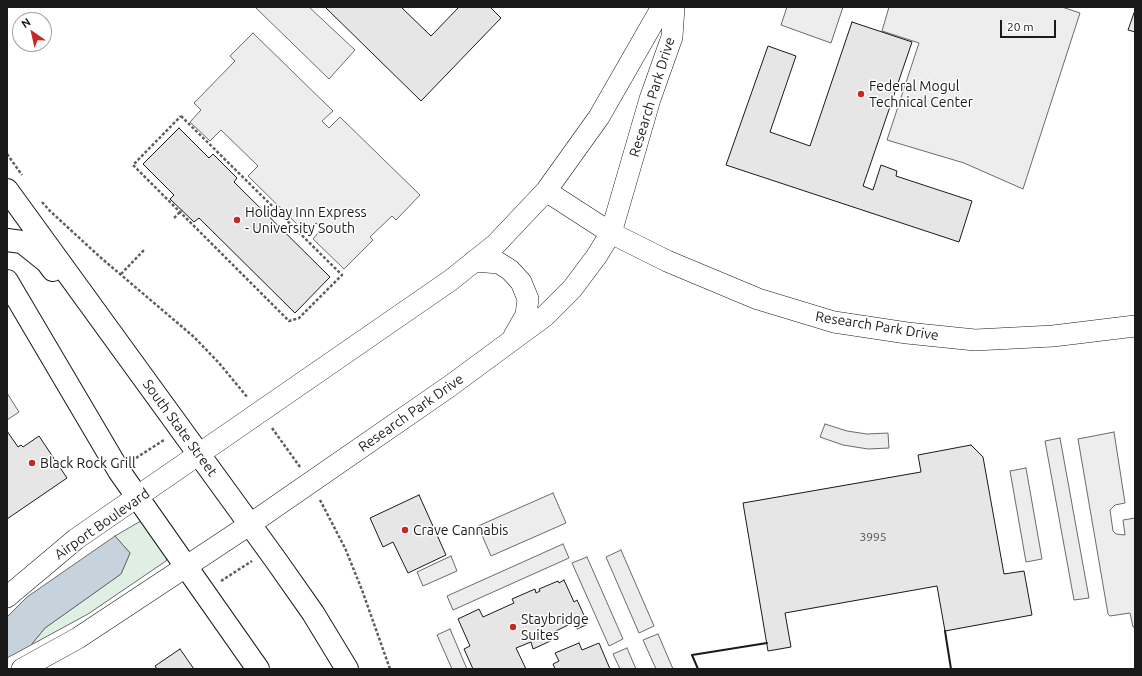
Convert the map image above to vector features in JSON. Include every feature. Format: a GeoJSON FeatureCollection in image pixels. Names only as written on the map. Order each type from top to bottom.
{"type":"FeatureCollection","features":[{"type":"Feature","properties":{"kind":"main road","name":"South State Street"},"geometry":{"type":"LineString","coordinates":[[7,190],[200,454],[249,525],[313,612],[347,669]]}},
{"type":"Feature","properties":{"kind":"main road"},"geometry":{"type":"LineString","coordinates":[[7,240],[22,242],[47,262],[89,318],[143,378]]}},
{"type":"Feature","properties":{"kind":"main road"},"geometry":{"type":"LineString","coordinates":[[7,281],[119,471],[258,669]]}},
{"type":"Feature","properties":{"kind":"street","name":"Research Park Drive"},"geometry":{"type":"LineString","coordinates":[[200,454],[451,280],[496,244],[546,191],[599,117],[662,7]]}},
{"type":"Feature","properties":{"kind":"street","name":"Research Park Drive"},"geometry":{"type":"LineString","coordinates":[[187,567],[450,386],[545,316],[572,289],[596,257],[611,233],[650,99],[672,37],[674,7]]}},
{"type":"Feature","properties":{"kind":"street","name":"Research Park Drive"},"geometry":{"type":"LineString","coordinates":[[546,191],[611,233],[667,261],[758,299],[834,322],[907,333],[975,340],[1053,336],[1135,326]]}},
{"type":"Feature","properties":{"kind":"street"},"geometry":{"type":"LineString","coordinates":[[474,261],[499,263],[510,270],[521,282],[528,299],[526,315],[510,341]]}},
{"type":"Feature","properties":{"kind":"street","name":"Airport Boulevard"},"geometry":{"type":"LineString","coordinates":[[7,597],[76,539],[138,498],[200,454]]}},
{"type":"Feature","properties":{"kind":"street"},"geometry":{"type":"LineString","coordinates":[[22,669],[78,638],[187,567]]}},
{"type":"Feature","properties":{"kind":"street"},"geometry":{"type":"LineString","coordinates":[[7,609],[11,605],[22,583]]}},
{"type":"Feature","properties":{"kind":"path"},"geometry":{"type":"LineString","coordinates":[[181,116],[342,275],[299,318],[289,321],[180,211],[133,165],[181,116]]}},
{"type":"Feature","properties":{"kind":"path"},"geometry":{"type":"LineString","coordinates":[[7,154],[24,178]]}},
{"type":"Feature","properties":{"kind":"path"},"geometry":{"type":"LineString","coordinates":[[42,200],[56,216],[194,337],[219,363],[251,402]]}},
{"type":"Feature","properties":{"kind":"path"},"geometry":{"type":"LineString","coordinates":[[174,218],[180,211]]}},
{"type":"Feature","properties":{"kind":"path"},"geometry":{"type":"LineString","coordinates":[[121,274],[145,249]]}},
{"type":"Feature","properties":{"kind":"path"},"geometry":{"type":"LineString","coordinates":[[272,428],[300,468]]}},
{"type":"Feature","properties":{"kind":"path"},"geometry":{"type":"LineString","coordinates":[[136,458],[166,439]]}},
{"type":"Feature","properties":{"kind":"path"},"geometry":{"type":"LineString","coordinates":[[318,497],[326,509],[345,548],[390,669]]}},
{"type":"Feature","properties":{"kind":"path"},"geometry":{"type":"LineString","coordinates":[[216,584],[256,558]]}},
{"type":"Feature","properties":{"kind":"green space"},"geometry":{"type":"Polygon","coordinates":[[[144,520],[168,556],[166,561],[88,614],[31,645],[45,628],[121,574],[130,553],[115,536],[144,520]]]}},
{"type":"Feature","properties":{"kind":"shaded area"},"geometry":{"type":"Polygon","coordinates":[[[255,7],[309,7],[355,50],[329,79],[255,7]]]}},
{"type":"Feature","properties":{"kind":"shaded area"},"geometry":{"type":"Polygon","coordinates":[[[787,7],[843,7],[831,43],[781,25],[787,7]]]}},
{"type":"Feature","properties":{"kind":"shaded area"},"geometry":{"type":"Polygon","coordinates":[[[889,7],[1062,7],[1080,13],[1023,189],[964,163],[887,140],[919,43],[882,31],[889,7]]]}},
{"type":"Feature","properties":{"kind":"shaded area"},"geometry":{"type":"Polygon","coordinates":[[[253,33],[333,111],[322,121],[329,128],[340,117],[420,195],[396,220],[392,216],[370,237],[373,240],[344,269],[313,239],[322,228],[316,223],[306,233],[248,176],[258,166],[221,130],[210,141],[190,122],[201,110],[194,103],[235,61],[230,56],[253,33]]]}},
{"type":"Feature","properties":{"kind":"shaded area"},"geometry":{"type":"Polygon","coordinates":[[[7,393],[19,412],[7,420],[7,393]]]}},
{"type":"Feature","properties":{"kind":"shaded area"},"geometry":{"type":"Polygon","coordinates":[[[825,424],[847,431],[867,434],[888,433],[889,448],[868,449],[843,445],[820,437],[825,424]]]}},
{"type":"Feature","properties":{"kind":"shaded area"},"geometry":{"type":"Polygon","coordinates":[[[1114,432],[1125,503],[1115,505],[1110,510],[1113,531],[1116,534],[1125,535],[1123,520],[1135,518],[1135,627],[1133,627],[1130,613],[1110,616],[1108,614],[1078,439],[1114,432]]]}},
{"type":"Feature","properties":{"kind":"shaded area"},"geometry":{"type":"Polygon","coordinates":[[[1060,438],[1089,598],[1074,600],[1045,441],[1060,438]]]}},
{"type":"Feature","properties":{"kind":"shaded area"},"geometry":{"type":"Polygon","coordinates":[[[1026,468],[1042,559],[1026,562],[1010,471],[1026,468]]]}},
{"type":"Feature","properties":{"kind":"shaded area"},"geometry":{"type":"Polygon","coordinates":[[[553,493],[566,523],[491,556],[478,526],[553,493]]]}},
{"type":"Feature","properties":{"kind":"shaded area"},"geometry":{"type":"Polygon","coordinates":[[[115,536],[130,553],[121,574],[45,628],[31,645],[7,658],[7,617],[27,597],[115,536]]]}},
{"type":"Feature","properties":{"kind":"shaded area"},"geometry":{"type":"Polygon","coordinates":[[[563,544],[569,558],[453,610],[447,596],[563,544]]]}},
{"type":"Feature","properties":{"kind":"shaded area"},"geometry":{"type":"Polygon","coordinates":[[[621,550],[654,626],[639,633],[606,557],[621,550]]]}},
{"type":"Feature","properties":{"kind":"shaded area"},"geometry":{"type":"Polygon","coordinates":[[[451,556],[457,571],[423,586],[417,572],[451,556]]]}},
{"type":"Feature","properties":{"kind":"shaded area"},"geometry":{"type":"Polygon","coordinates":[[[587,557],[623,639],[609,646],[572,563],[587,557]]]}},
{"type":"Feature","properties":{"kind":"shaded area"},"geometry":{"type":"Polygon","coordinates":[[[450,629],[467,669],[452,669],[437,635],[450,629]]]}},
{"type":"Feature","properties":{"kind":"shaded area"},"geometry":{"type":"Polygon","coordinates":[[[658,634],[673,669],[656,669],[643,640],[658,634]]]}},
{"type":"Feature","properties":{"kind":"shaded area"},"geometry":{"type":"Polygon","coordinates":[[[627,648],[636,669],[620,669],[613,654],[627,648]]]}},
{"type":"Feature","properties":{"kind":"building"},"geometry":{"type":"Polygon","coordinates":[[[325,7],[401,7],[431,36],[459,7],[490,7],[501,18],[421,101],[325,7]]]}},
{"type":"Feature","properties":{"kind":"building"},"geometry":{"type":"Polygon","coordinates":[[[1135,10],[1135,32],[1128,30],[1135,10]]]}},
{"type":"Feature","properties":{"kind":"building","name":"Federal Mogul Technical Center"},"geometry":{"type":"Polygon","coordinates":[[[852,22],[912,42],[863,186],[873,190],[881,165],[897,171],[896,176],[972,201],[959,242],[726,165],[768,46],[796,56],[770,132],[810,146],[852,22]]]}},
{"type":"Feature","properties":{"kind":"building","name":"Holiday Inn Express - University South"},"geometry":{"type":"Polygon","coordinates":[[[179,128],[209,158],[213,154],[237,178],[234,182],[330,277],[295,313],[199,218],[194,222],[170,199],[174,195],[143,164],[179,128]]]}},
{"type":"Feature","properties":{"kind":"building","name":"Black Rock Grill"},"geometry":{"type":"Polygon","coordinates":[[[7,431],[18,447],[21,445],[23,447],[39,436],[67,478],[7,519],[7,431]]]}},
{"type":"Feature","properties":{"kind":"building"},"geometry":{"type":"Polygon","coordinates":[[[971,445],[983,457],[1004,574],[1024,571],[1032,615],[945,631],[937,586],[785,613],[791,647],[768,651],[743,503],[921,472],[918,455],[971,445]]]}},
{"type":"Feature","properties":{"kind":"building","name":"Crave Cannabis"},"geometry":{"type":"Polygon","coordinates":[[[419,495],[446,555],[408,573],[393,542],[383,547],[370,518],[419,495]]]}},
{"type":"Feature","properties":{"kind":"building","name":"Staybridge Suites"},"geometry":{"type":"Polygon","coordinates":[[[564,580],[574,602],[577,600],[588,624],[577,629],[574,622],[554,632],[557,638],[533,649],[531,642],[516,648],[526,669],[473,669],[464,649],[470,646],[458,619],[479,609],[483,617],[514,603],[512,599],[535,589],[536,593],[540,591],[539,589],[564,580]]]}},
{"type":"Feature","properties":{"kind":"building","name":"Staybridge Suites"},"geometry":{"type":"Polygon","coordinates":[[[579,643],[582,650],[599,643],[610,669],[555,669],[553,664],[559,661],[555,653],[579,643]]]}},
{"type":"Feature","properties":{"kind":"building"},"geometry":{"type":"Polygon","coordinates":[[[180,649],[194,669],[157,669],[155,666],[180,649]]]}},
{"type":"Feature","properties":{"kind":"wall"},"geometry":{"type":"LineString","coordinates":[[945,631],[951,669]]}},
{"type":"Feature","properties":{"kind":"wall"},"geometry":{"type":"LineString","coordinates":[[698,669],[692,655],[767,643]]}},
{"type":"Feature","properties":{"kind":"place","name":"Federal Mogul Technical Center"},"geometry":{"type":"Point","coordinates":[861,94]}},
{"type":"Feature","properties":{"kind":"place","name":"Holiday Inn Express - University South"},"geometry":{"type":"Point","coordinates":[237,220]}},
{"type":"Feature","properties":{"kind":"place","name":"Black Rock Grill"},"geometry":{"type":"Point","coordinates":[32,463]}},
{"type":"Feature","properties":{"kind":"place","name":"Crave Cannabis"},"geometry":{"type":"Point","coordinates":[405,530]}},
{"type":"Feature","properties":{"kind":"place","name":"Staybridge Suites"},"geometry":{"type":"Point","coordinates":[513,627]}}]}
